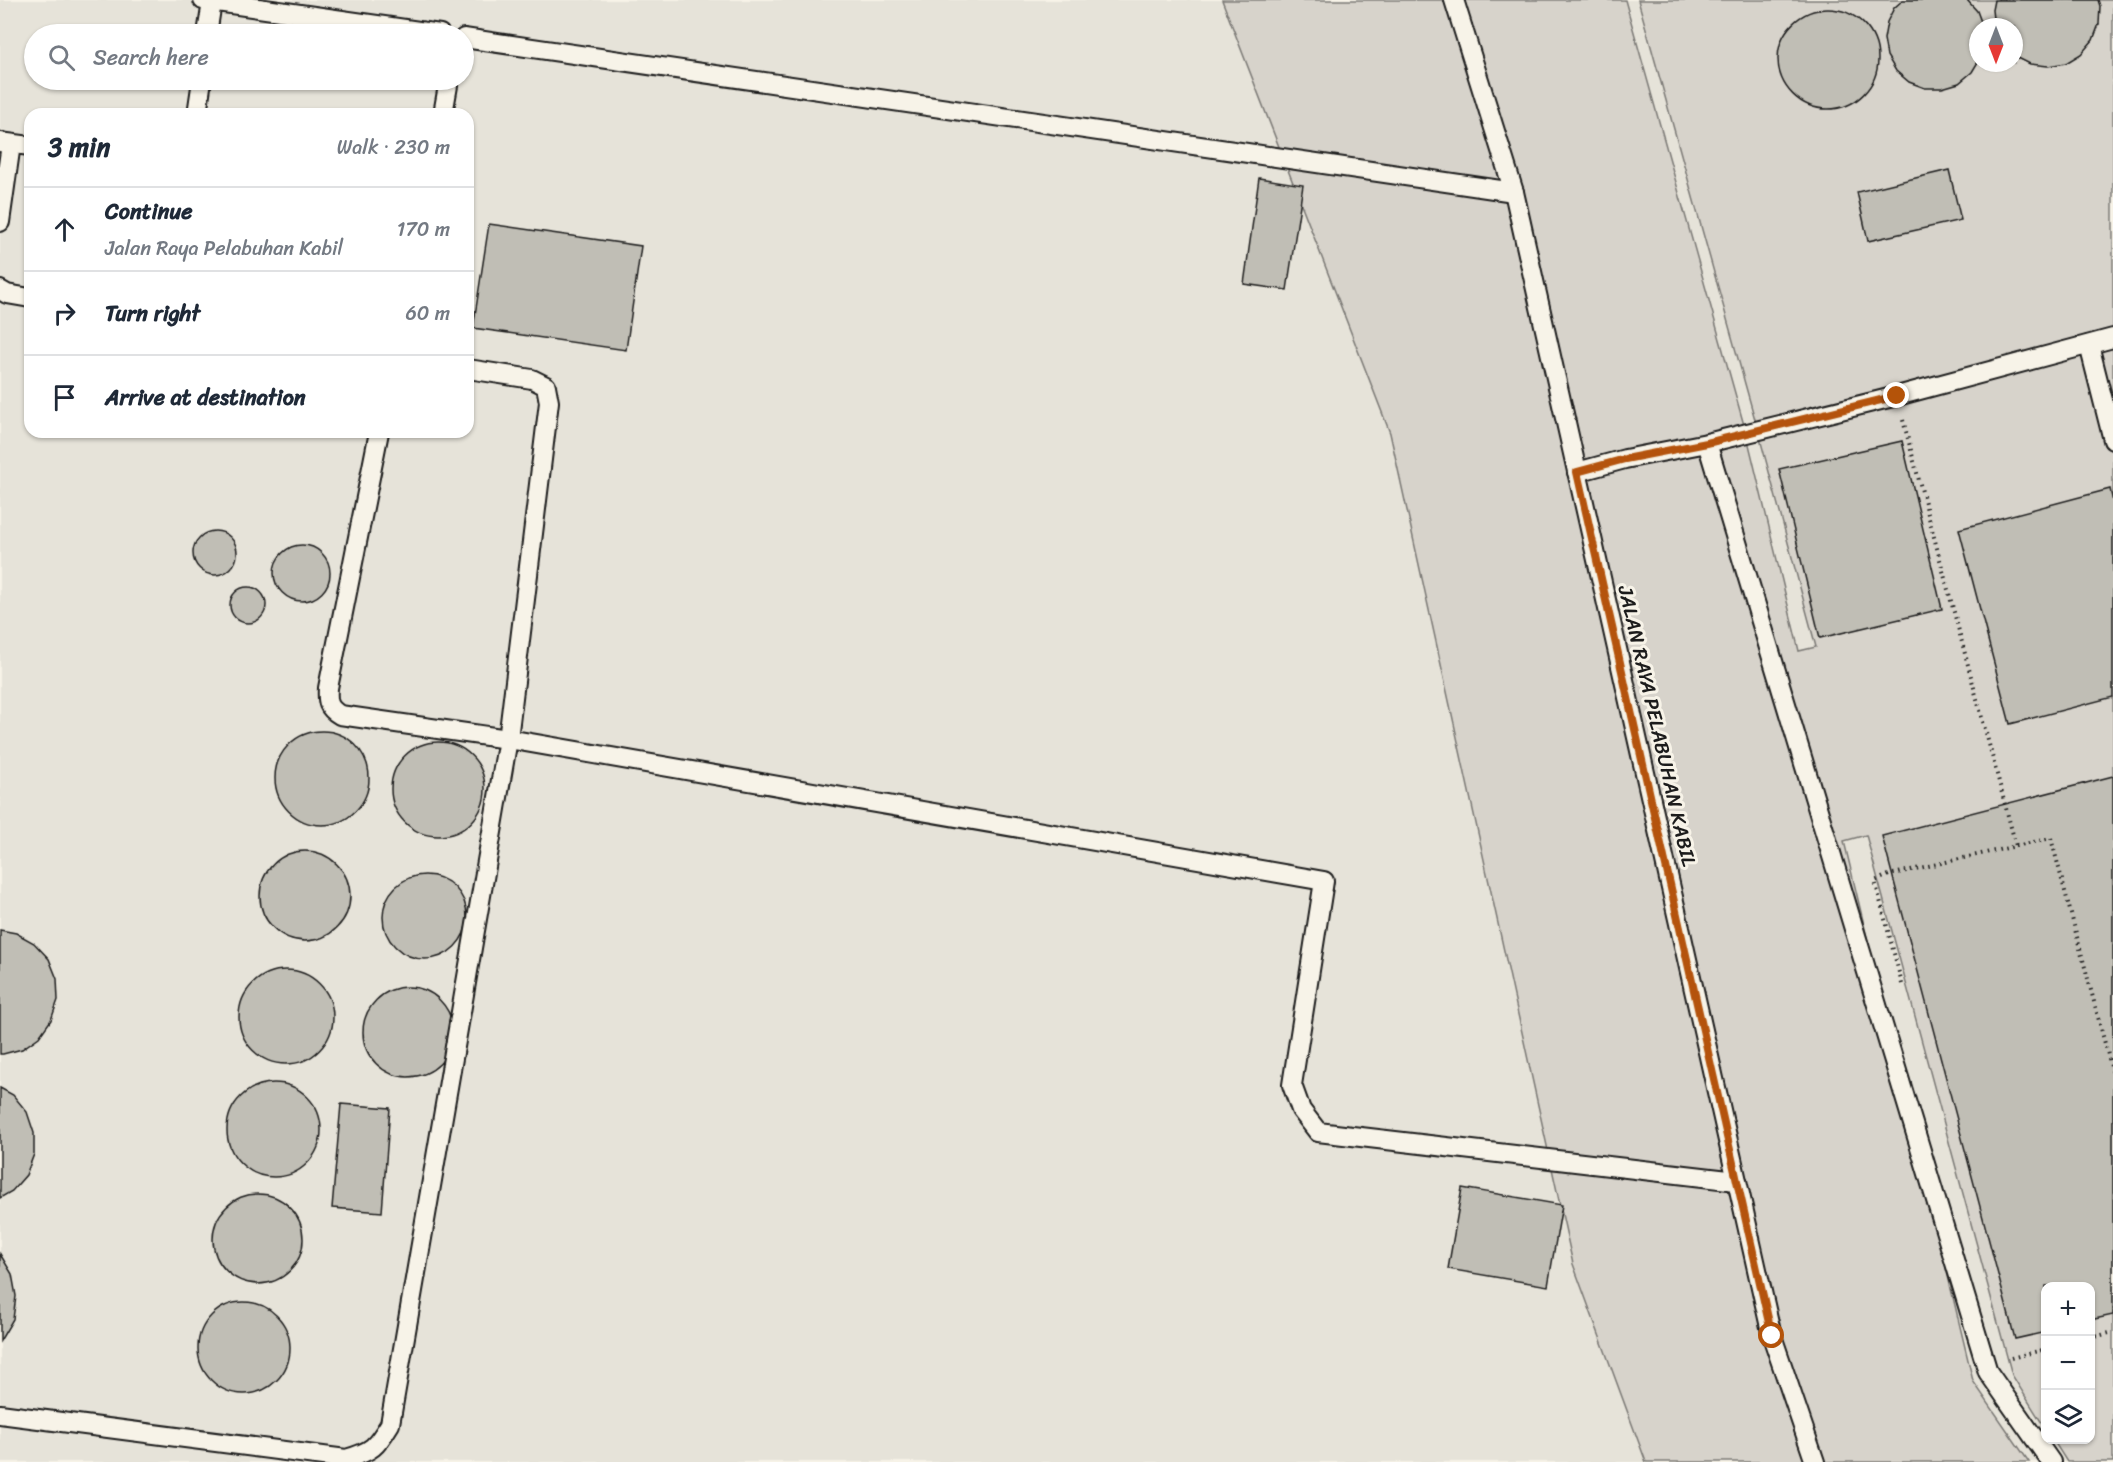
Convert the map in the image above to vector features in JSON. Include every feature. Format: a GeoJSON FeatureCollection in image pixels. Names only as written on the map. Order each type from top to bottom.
{"type":"FeatureCollection","features":[{"type":"Feature","properties":{"kind":"lane","name":"JALAN RAYA PELABUHAN KABIL"},"geometry":{"type":"LineString","coordinates":[[1454,0],[1514,192],[1772,1336],[1815,1462]]}},
{"type":"Feature","properties":{"kind":"lane"},"geometry":{"type":"LineString","coordinates":[[207,24],[207,1],[369,24]]}},
{"type":"Feature","properties":{"kind":"lane"},"geometry":{"type":"LineString","coordinates":[[474,39],[1514,192]]}},
{"type":"Feature","properties":{"kind":"lane"},"geometry":{"type":"LineString","coordinates":[[198,108],[201,90]]}},
{"type":"Feature","properties":{"kind":"lane"},"geometry":{"type":"LineString","coordinates":[[444,108],[447,90]]}},
{"type":"Feature","properties":{"kind":"lane"},"geometry":{"type":"LineString","coordinates":[[0,222],[5,143],[24,145]]}},
{"type":"Feature","properties":{"kind":"lane"},"geometry":{"type":"LineString","coordinates":[[0,290],[7,294],[24,297]]}},
{"type":"Feature","properties":{"kind":"lane"},"geometry":{"type":"LineString","coordinates":[[1577,472],[1625,459],[1707,443],[1897,396],[2113,338]]}},
{"type":"Feature","properties":{"kind":"lane"},"geometry":{"type":"LineString","coordinates":[[2089,345],[2113,440]]}},
{"type":"Feature","properties":{"kind":"lane"},"geometry":{"type":"LineString","coordinates":[[0,1414],[346,1459],[366,1454],[379,1442],[390,1424],[508,739],[549,402],[546,386],[532,379],[474,370]]}},
{"type":"Feature","properties":{"kind":"lane"},"geometry":{"type":"LineString","coordinates":[[378,438],[328,688],[327,701],[332,710],[340,715],[508,739],[1324,880],[1292,1085],[1301,1110],[1318,1132],[1737,1181]]}},
{"type":"Feature","properties":{"kind":"lane"},"geometry":{"type":"LineString","coordinates":[[1707,443],[1988,1372],[2050,1462]]}},
{"type":"Feature","properties":{"kind":"path"},"geometry":{"type":"LineString","coordinates":[[1897,396],[2016,846]]}},
{"type":"Feature","properties":{"kind":"path"},"geometry":{"type":"LineString","coordinates":[[1875,880],[1888,875],[2051,838],[2113,1074]]}},
{"type":"Feature","properties":{"kind":"path"},"geometry":{"type":"LineString","coordinates":[[2095,1337],[2113,1332]]}},
{"type":"Feature","properties":{"kind":"shaded area"},"geometry":{"type":"Polygon","coordinates":[[[0,0],[2113,0],[2113,1462],[0,1462],[0,0]]]}},
{"type":"Feature","properties":{"kind":"shaded area"},"geometry":{"type":"Polygon","coordinates":[[[1222,0],[1625,0],[1747,436],[1799,651],[1816,647],[1638,0],[2113,0],[2113,1462],[2067,1462],[2056,1444],[2095,1444],[2095,1282],[2041,1282],[2041,1422],[2012,1375],[1866,835],[1844,841],[1973,1381],[2029,1462],[1646,1462],[1573,1264],[1390,433],[1222,0]]]}},
{"type":"Feature","properties":{"kind":"building"},"geometry":{"type":"Polygon","coordinates":[[[1903,0],[1967,0],[1977,11],[1980,18],[1969,18],[1969,72],[1972,72],[1959,83],[1942,88],[1925,88],[1909,82],[1896,71],[1887,56],[1884,39],[1887,22],[1894,8],[1903,0]]]}},
{"type":"Feature","properties":{"kind":"building"},"geometry":{"type":"Polygon","coordinates":[[[1994,0],[2098,0],[2100,6],[2099,24],[2093,40],[2081,54],[2066,63],[2048,66],[2030,64],[2023,60],[2023,18],[1993,18],[1994,0]]]}},
{"type":"Feature","properties":{"kind":"building"},"geometry":{"type":"Polygon","coordinates":[[[1828,9],[1847,12],[1864,23],[1875,40],[1878,59],[1875,78],[1864,95],[1847,106],[1828,109],[1809,106],[1792,95],[1781,78],[1778,59],[1781,40],[1792,23],[1809,12],[1828,9]]]}},
{"type":"Feature","properties":{"kind":"building"},"geometry":{"type":"Polygon","coordinates":[[[1949,170],[1961,220],[1868,241],[1857,192],[1949,170]]]}},
{"type":"Feature","properties":{"kind":"building"},"geometry":{"type":"Polygon","coordinates":[[[1259,178],[1303,185],[1287,290],[1244,284],[1259,178]]]}},
{"type":"Feature","properties":{"kind":"building"},"geometry":{"type":"Polygon","coordinates":[[[489,224],[641,246],[626,350],[474,328],[489,224]]]}},
{"type":"Feature","properties":{"kind":"building"},"geometry":{"type":"Polygon","coordinates":[[[1902,441],[1942,609],[1820,638],[1779,469],[1902,441]]]}},
{"type":"Feature","properties":{"kind":"building"},"geometry":{"type":"Polygon","coordinates":[[[2110,489],[2113,502],[2113,697],[2010,724],[1959,529],[2110,489]]]}},
{"type":"Feature","properties":{"kind":"building"},"geometry":{"type":"Polygon","coordinates":[[[215,531],[231,537],[237,553],[231,569],[215,575],[199,569],[193,553],[199,537],[215,531]]]}},
{"type":"Feature","properties":{"kind":"building"},"geometry":{"type":"Polygon","coordinates":[[[302,545],[313,547],[322,553],[328,562],[330,573],[328,584],[322,593],[313,599],[302,601],[291,599],[282,593],[276,584],[274,573],[276,562],[282,553],[291,547],[302,545]]]}},
{"type":"Feature","properties":{"kind":"building"},"geometry":{"type":"Polygon","coordinates":[[[248,587],[261,592],[266,605],[261,618],[248,623],[235,618],[230,605],[235,592],[248,587]]]}},
{"type":"Feature","properties":{"kind":"building"},"geometry":{"type":"Polygon","coordinates":[[[322,731],[340,735],[355,745],[365,760],[369,778],[365,796],[355,811],[340,821],[322,825],[304,821],[289,811],[279,796],[275,778],[279,760],[289,745],[304,735],[322,731]]]}},
{"type":"Feature","properties":{"kind":"building"},"geometry":{"type":"Polygon","coordinates":[[[438,742],[456,746],[471,756],[481,771],[485,789],[481,807],[471,822],[456,832],[438,836],[420,832],[405,822],[395,807],[391,789],[395,771],[405,756],[420,746],[438,742]]]}},
{"type":"Feature","properties":{"kind":"building"},"geometry":{"type":"Polygon","coordinates":[[[2113,776],[2113,1315],[2095,1319],[2095,1282],[2041,1282],[2041,1333],[2015,1339],[1882,836],[2113,776]]]}},
{"type":"Feature","properties":{"kind":"building"},"geometry":{"type":"Polygon","coordinates":[[[305,851],[330,859],[342,871],[350,896],[342,921],[330,933],[305,941],[280,933],[268,921],[260,896],[268,871],[280,859],[305,851]]]}},
{"type":"Feature","properties":{"kind":"building"},"geometry":{"type":"Polygon","coordinates":[[[425,875],[441,878],[455,887],[464,901],[467,917],[464,933],[455,947],[441,956],[425,959],[409,956],[395,947],[386,933],[383,917],[386,901],[395,887],[409,878],[425,875]]]}},
{"type":"Feature","properties":{"kind":"building"},"geometry":{"type":"Polygon","coordinates":[[[0,930],[16,933],[34,943],[49,959],[57,979],[58,1000],[51,1020],[39,1037],[22,1049],[3,1054],[0,1054],[0,930]]]}},
{"type":"Feature","properties":{"kind":"building"},"geometry":{"type":"Polygon","coordinates":[[[286,970],[304,974],[319,984],[329,999],[333,1017],[329,1035],[319,1050],[304,1060],[286,1064],[268,1060],[253,1050],[243,1035],[239,1017],[243,999],[253,984],[268,974],[286,970]]]}},
{"type":"Feature","properties":{"kind":"building"},"geometry":{"type":"Polygon","coordinates":[[[408,987],[425,990],[440,1000],[450,1015],[453,1032],[450,1049],[440,1064],[425,1074],[408,1077],[391,1074],[376,1064],[366,1049],[363,1032],[366,1015],[376,1000],[391,990],[408,987]]]}},
{"type":"Feature","properties":{"kind":"building"},"geometry":{"type":"Polygon","coordinates":[[[265,1083],[283,1083],[308,1096],[318,1112],[321,1130],[318,1148],[308,1164],[283,1177],[265,1177],[240,1164],[227,1139],[227,1121],[240,1096],[265,1083]]]}},
{"type":"Feature","properties":{"kind":"building"},"geometry":{"type":"Polygon","coordinates":[[[0,1088],[13,1095],[27,1112],[34,1133],[34,1154],[26,1175],[12,1191],[0,1198],[0,1088]]]}},
{"type":"Feature","properties":{"kind":"building"},"geometry":{"type":"Polygon","coordinates":[[[341,1104],[390,1108],[382,1212],[332,1208],[341,1104]]]}},
{"type":"Feature","properties":{"kind":"building"},"geometry":{"type":"Polygon","coordinates":[[[1462,1188],[1562,1205],[1548,1286],[1448,1269],[1462,1188]]]}},
{"type":"Feature","properties":{"kind":"building"},"geometry":{"type":"Polygon","coordinates":[[[258,1194],[275,1198],[290,1207],[299,1222],[303,1239],[299,1256],[290,1271],[275,1280],[258,1284],[241,1280],[226,1271],[217,1256],[213,1239],[217,1222],[226,1207],[241,1198],[258,1194]]]}},
{"type":"Feature","properties":{"kind":"building"},"geometry":{"type":"Polygon","coordinates":[[[0,1254],[12,1274],[16,1296],[13,1319],[0,1341],[0,1254]]]}},
{"type":"Feature","properties":{"kind":"building"},"geometry":{"type":"Polygon","coordinates":[[[244,1302],[262,1305],[277,1315],[287,1330],[290,1348],[287,1366],[277,1381],[262,1391],[244,1394],[226,1391],[211,1381],[201,1366],[198,1348],[201,1330],[211,1315],[226,1305],[244,1302]]]}},
{"type":"Feature","properties":{"kind":"route"},"geometry":{"type":"LineString","coordinates":[[1772,1336],[1577,472],[1625,459],[1707,443],[1897,396]]}}]}
